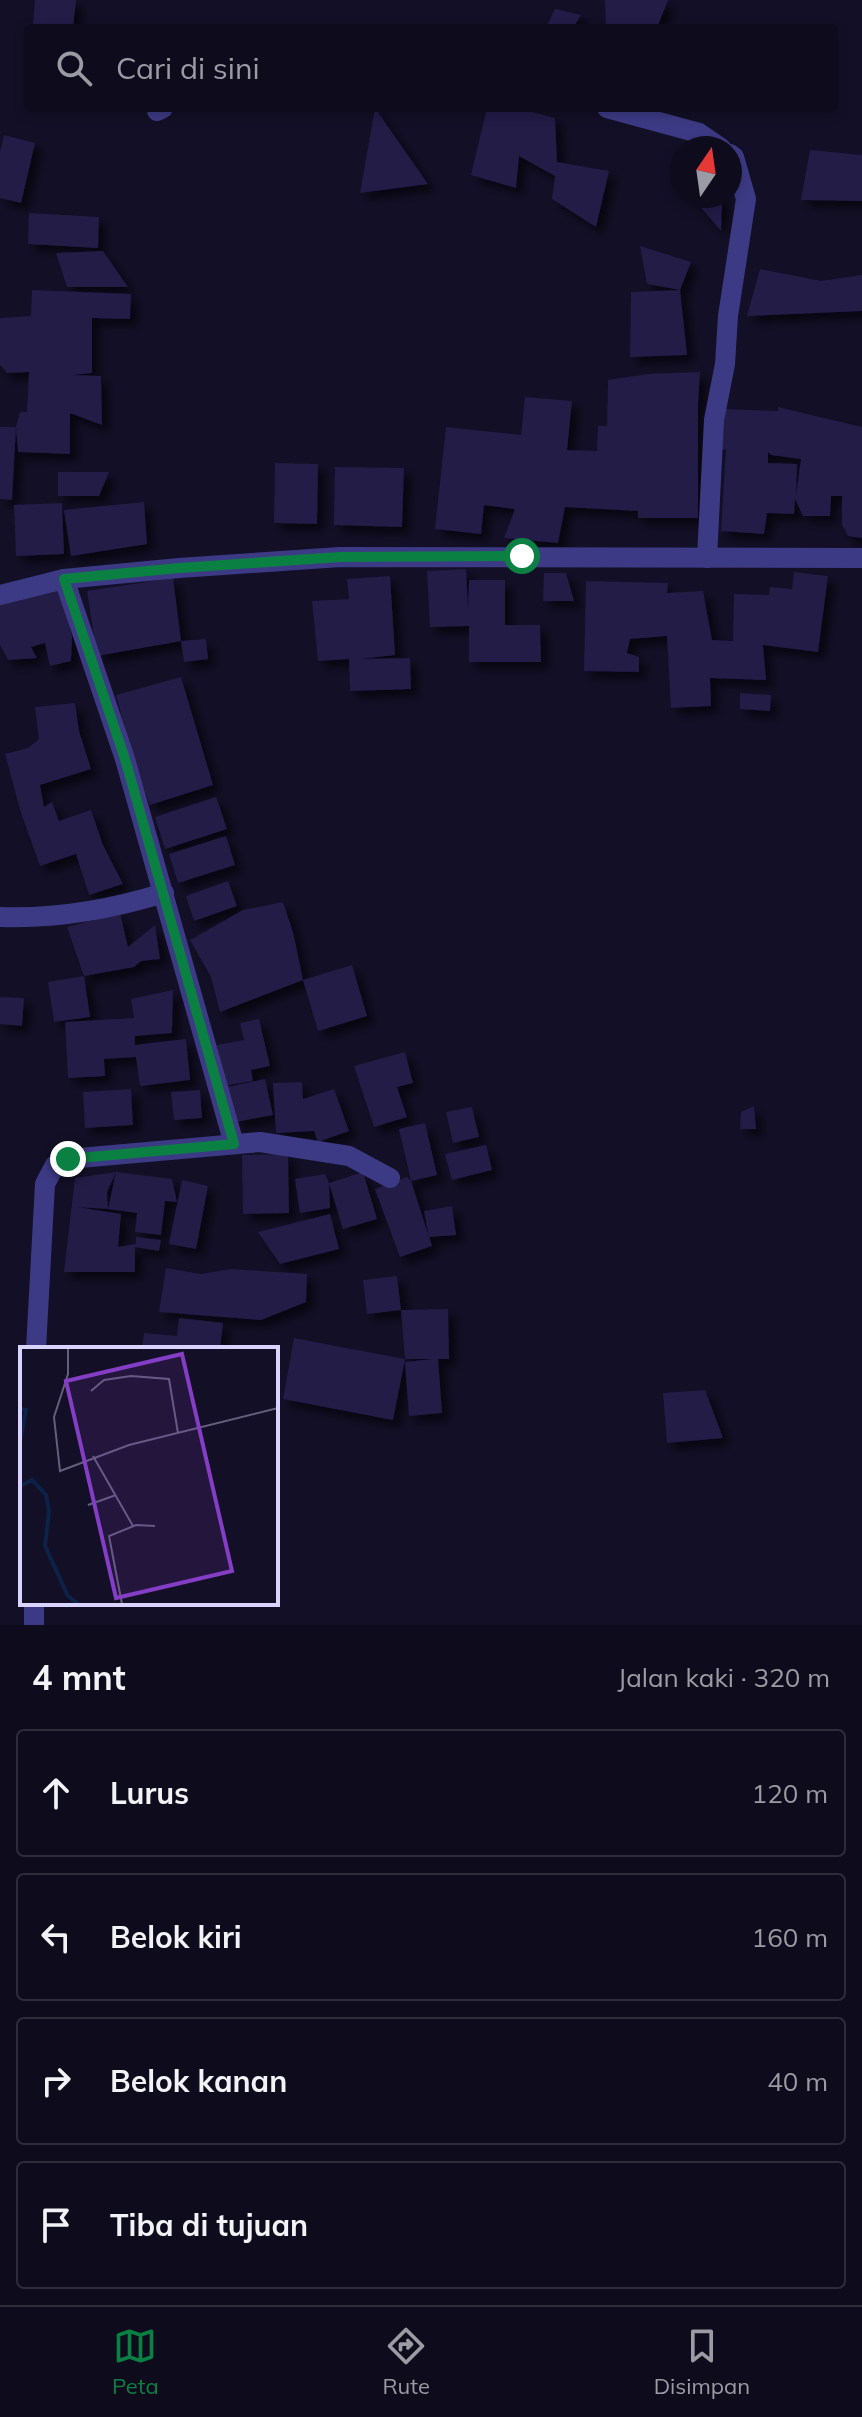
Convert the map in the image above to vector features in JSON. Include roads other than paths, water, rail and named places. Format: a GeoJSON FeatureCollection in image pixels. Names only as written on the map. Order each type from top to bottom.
{"type":"FeatureCollection","features":[{"type":"Feature","properties":{"kind":"street"},"geometry":{"type":"LineString","coordinates":[[622,112],[703,136]]}},
{"type":"Feature","properties":{"kind":"street"},"geometry":{"type":"LineString","coordinates":[[707,558],[714,420],[725,364],[728,316],[746,199],[742,185]]}},
{"type":"Feature","properties":{"kind":"street"},"geometry":{"type":"LineString","coordinates":[[0,595],[64,579],[340,557],[862,558]]}},
{"type":"Feature","properties":{"kind":"street"},"geometry":{"type":"LineString","coordinates":[[64,579],[125,759],[234,1144]]}},
{"type":"Feature","properties":{"kind":"street"},"geometry":{"type":"LineString","coordinates":[[0,917],[130,904],[164,893]]}},
{"type":"Feature","properties":{"kind":"street"},"geometry":{"type":"LineString","coordinates":[[36,1347],[45,1184],[55,1165],[68,1159],[276,1143],[349,1156],[390,1178]]}}]}
